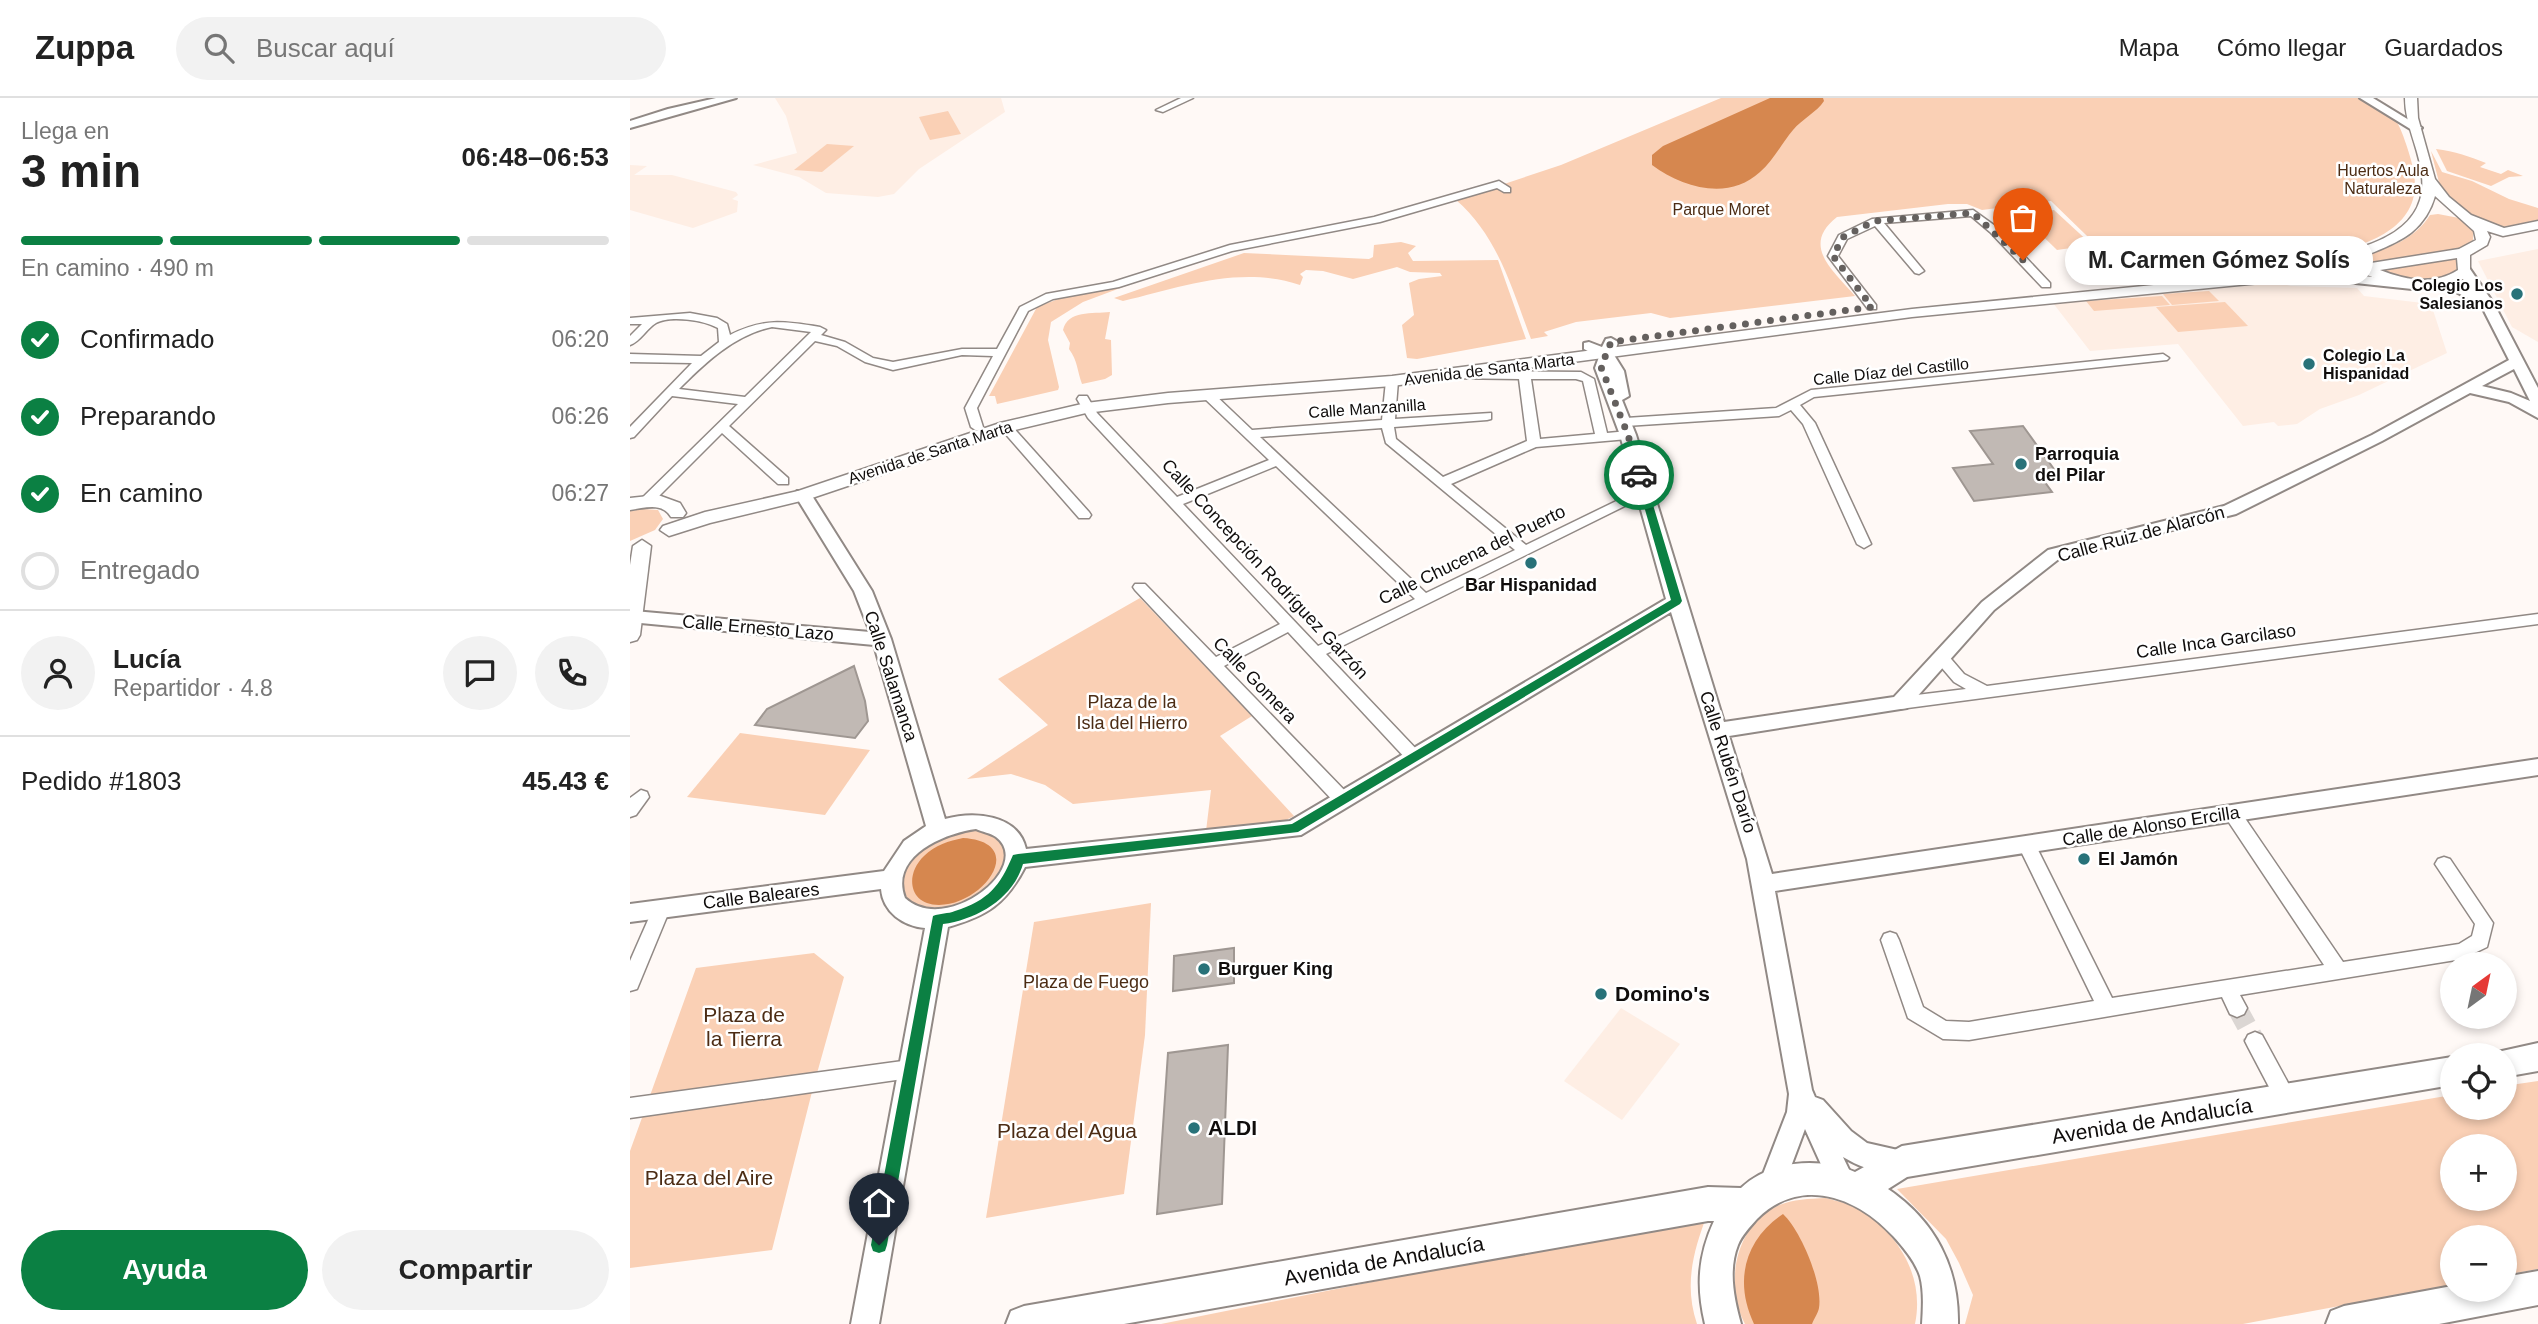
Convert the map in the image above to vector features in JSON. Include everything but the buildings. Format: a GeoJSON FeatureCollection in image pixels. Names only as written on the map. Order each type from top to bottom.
{"type":"FeatureCollection","features":[{"type":"Feature","properties":{"kind":"main road"},"geometry":{"type":"LineString","coordinates":[[2411,102],[2429,179],[2444,200],[2480,229],[2483,237],[2482,242],[2464,251],[2465,272]]}},
{"type":"Feature","properties":{"kind":"main road"},"geometry":{"type":"LineString","coordinates":[[2429,179],[2423,212],[2438,211],[2461,215],[2503,232],[2538,225]]}},
{"type":"Feature","properties":{"kind":"main road","name":"Avenida de Santa Marta"},"geometry":{"type":"LineString","coordinates":[[673,522],[803,486],[977,427],[1085,404],[1209,390],[1448,375],[1572,358],[1608,357],[1872,307],[2046,285],[2320,261],[2394,240],[2409,230],[2423,212]]}},
{"type":"Feature","properties":{"kind":"main road"},"geometry":{"type":"LineString","coordinates":[[2515,230],[2538,233]]}},
{"type":"Feature","properties":{"kind":"main road","name":"Avenida de Santa Marta"},"geometry":{"type":"LineString","coordinates":[[1392,378],[1589,346],[1608,357],[1638,350],[1819,324],[2020,300],[2365,268],[2464,251],[2538,233]]}},
{"type":"Feature","properties":{"kind":"main road"},"geometry":{"type":"LineString","coordinates":[[2356,252],[2365,268]]}},
{"type":"Feature","properties":{"kind":"main road","name":"Avenida de Santa Marta"},"geometry":{"type":"LineString","coordinates":[[2365,268],[2412,285],[2434,284],[2457,278],[2465,272]]}},
{"type":"Feature","properties":{"kind":"main road","name":"Avenida de Santa Marta"},"geometry":{"type":"LineString","coordinates":[[673,522],[705,518],[803,495],[1006,427],[1085,404]]}},
{"type":"Feature","properties":{"kind":"main road"},"geometry":{"type":"LineString","coordinates":[[632,626],[636,548],[673,522],[668,503],[638,503]]}},
{"type":"Feature","properties":{"kind":"main road"},"geometry":{"type":"LineString","coordinates":[[2517,1061],[2538,1057]]}},
{"type":"Feature","properties":{"kind":"main road","name":"Avenida de Andalucía"},"geometry":{"type":"LineString","coordinates":[[1024,1324],[1757,1196],[1805,1178],[1850,1185],[1902,1162],[2440,1074]]}},
{"type":"Feature","properties":{"kind":"main road"},"geometry":{"type":"LineString","coordinates":[[1850,1185],[1889,1206],[1915,1232],[1933,1264],[1942,1299],[1940,1324]]}},
{"type":"Feature","properties":{"kind":"main road"},"geometry":{"type":"LineString","coordinates":[[1723,1324],[1715,1299],[1715,1264],[1725,1231],[1757,1196]]}},
{"type":"Feature","properties":{"kind":"main road"},"geometry":{"type":"LineString","coordinates":[[2344,1324],[2538,1288]]}},
{"type":"Feature","properties":{"kind":"street"},"geometry":{"type":"LineString","coordinates":[[630,125],[672,111],[731,98]]}},
{"type":"Feature","properties":{"kind":"street"},"geometry":{"type":"LineString","coordinates":[[1160,110],[1189,98]]}},
{"type":"Feature","properties":{"kind":"street"},"geometry":{"type":"LineString","coordinates":[[2373,99],[2390,107],[2411,102]]}},
{"type":"Feature","properties":{"kind":"street"},"geometry":{"type":"LineString","coordinates":[[2373,99],[2416,128]]}},
{"type":"Feature","properties":{"kind":"street"},"geometry":{"type":"LineString","coordinates":[[977,427],[971,408],[1024,309],[1050,296],[1115,285],[1230,248],[1376,220],[1499,184],[1507,190]]}},
{"type":"Feature","properties":{"kind":"street"},"geometry":{"type":"LineString","coordinates":[[1872,307],[1833,256],[1843,237],[1875,221],[1973,213],[1991,224],[2046,285]]}},
{"type":"Feature","properties":{"kind":"street"},"geometry":{"type":"LineString","coordinates":[[1875,221],[1919,271]]}},
{"type":"Feature","properties":{"kind":"street"},"geometry":{"type":"LineString","coordinates":[[2465,272],[2487,304],[2538,402]]}},
{"type":"Feature","properties":{"kind":"street"},"geometry":{"type":"LineString","coordinates":[[2304,274],[2412,285]]}},
{"type":"Feature","properties":{"kind":"street"},"geometry":{"type":"LineString","coordinates":[[2434,284],[2472,294],[2487,304]]}},
{"type":"Feature","properties":{"kind":"street"},"geometry":{"type":"LineString","coordinates":[[630,321],[698,316],[714,319],[723,326],[725,343]]}},
{"type":"Feature","properties":{"kind":"street"},"geometry":{"type":"LineString","coordinates":[[630,342],[651,321]]}},
{"type":"Feature","properties":{"kind":"street"},"geometry":{"type":"LineString","coordinates":[[630,434],[703,360],[725,343],[771,324],[817,333],[869,360],[893,366],[962,352],[1000,353]]}},
{"type":"Feature","properties":{"kind":"street"},"geometry":{"type":"LineString","coordinates":[[638,503],[817,333]]}},
{"type":"Feature","properties":{"kind":"street","name":"Calle Rubén Darío"},"geometry":{"type":"LineString","coordinates":[[1608,357],[1676,601],[1758,859],[1778,956],[1801,1094],[1799,1112],[1757,1196]]}},
{"type":"Feature","properties":{"kind":"street"},"geometry":{"type":"LineString","coordinates":[[630,358],[703,360]]}},
{"type":"Feature","properties":{"kind":"street","name":"Calle Díaz del Castillo"},"geometry":{"type":"LineString","coordinates":[[1443,482],[1534,443],[1602,437],[1627,429],[1779,412],[1794,406],[1811,394],[2163,358]]}},
{"type":"Feature","properties":{"kind":"street","name":"Calle Ruiz de Alarcón"},"geometry":{"type":"LineString","coordinates":[[1900,703],[2003,592],[2054,554],[2230,510],[2377,438],[2516,362]]}},
{"type":"Feature","properties":{"kind":"street"},"geometry":{"type":"LineString","coordinates":[[1448,375],[1577,375],[1588,379],[1602,437]]}},
{"type":"Feature","properties":{"kind":"street"},"geometry":{"type":"LineString","coordinates":[[1525,377],[1534,443]]}},
{"type":"Feature","properties":{"kind":"street"},"geometry":{"type":"LineString","coordinates":[[1392,378],[1388,425],[1390,440],[1524,551]]}},
{"type":"Feature","properties":{"kind":"street"},"geometry":{"type":"LineString","coordinates":[[2470,389],[2496,392],[2524,401],[2538,413]]}},
{"type":"Feature","properties":{"kind":"street"},"geometry":{"type":"LineString","coordinates":[[1209,390],[1249,434],[1425,600]]}},
{"type":"Feature","properties":{"kind":"street"},"geometry":{"type":"LineString","coordinates":[[669,392],[746,401]]}},
{"type":"Feature","properties":{"kind":"street","name":"Calle Concepción Rodríguez Garzón"},"geometry":{"type":"LineString","coordinates":[[1085,404],[1414,757]]}},
{"type":"Feature","properties":{"kind":"street"},"geometry":{"type":"LineString","coordinates":[[1794,406],[1809,423],[1864,544]]}},
{"type":"Feature","properties":{"kind":"street","name":"Calle Manzanilla"},"geometry":{"type":"LineString","coordinates":[[1249,434],[1487,416]]}},
{"type":"Feature","properties":{"kind":"street"},"geometry":{"type":"LineString","coordinates":[[721,425],[783,481]]}},
{"type":"Feature","properties":{"kind":"street"},"geometry":{"type":"LineString","coordinates":[[1006,427],[1084,515]]}},
{"type":"Feature","properties":{"kind":"street"},"geometry":{"type":"LineString","coordinates":[[1176,502],[1277,461]]}},
{"type":"Feature","properties":{"kind":"street","name":"Calle Chucena del Puerto"},"geometry":{"type":"LineString","coordinates":[[1318,652],[1644,493]]}},
{"type":"Feature","properties":{"kind":"street","name":"Calle Salamanca"},"geometry":{"type":"LineString","coordinates":[[803,495],[863,591],[882,639],[938,830]]}},
{"type":"Feature","properties":{"kind":"street","name":"Calle Gomera"},"geometry":{"type":"LineString","coordinates":[[1140,587],[1343,800]]}},
{"type":"Feature","properties":{"kind":"street"},"geometry":{"type":"LineString","coordinates":[[1018,859],[1294,829],[1676,601]]}},
{"type":"Feature","properties":{"kind":"street","name":"Calle Inca Garcilaso"},"geometry":{"type":"LineString","coordinates":[[1900,703],[2538,619]]}},
{"type":"Feature","properties":{"kind":"street"},"geometry":{"type":"LineString","coordinates":[[1214,665],[1290,625]]}},
{"type":"Feature","properties":{"kind":"street","name":"Calle Ernesto Lazo"},"geometry":{"type":"LineString","coordinates":[[632,626],[882,639]]}},
{"type":"Feature","properties":{"kind":"street"},"geometry":{"type":"LineString","coordinates":[[1941,657],[1959,678],[1984,691]]}},
{"type":"Feature","properties":{"kind":"street"},"geometry":{"type":"LineString","coordinates":[[1718,730],[1900,703]]}},
{"type":"Feature","properties":{"kind":"street","name":"Calle de Alonso Ercilla"},"geometry":{"type":"LineString","coordinates":[[1763,884],[2536,769]]}},
{"type":"Feature","properties":{"kind":"street"},"geometry":{"type":"LineString","coordinates":[[2232,813],[2338,971]]}},
{"type":"Feature","properties":{"kind":"street"},"geometry":{"type":"LineString","coordinates":[[977,821],[995,825],[1008,833],[1016,844],[1018,859],[1014,873],[1005,887],[991,900],[956,917],[938,920],[906,913],[891,892],[891,879],[907,851],[938,830],[958,823],[977,821]]}},
{"type":"Feature","properties":{"kind":"street"},"geometry":{"type":"LineString","coordinates":[[2026,845],[2107,1007]]}},
{"type":"Feature","properties":{"kind":"street"},"geometry":{"type":"LineString","coordinates":[[1890,940],[1915,1012],[1943,1030],[1969,1031],[2462,951],[2480,942],[2484,923],[2444,864]]}},
{"type":"Feature","properties":{"kind":"street","name":"Calle Baleares"},"geometry":{"type":"LineString","coordinates":[[630,913],[891,879]]}},
{"type":"Feature","properties":{"kind":"street"},"geometry":{"type":"LineString","coordinates":[[630,983],[661,909]]}},
{"type":"Feature","properties":{"kind":"street"},"geometry":{"type":"LineString","coordinates":[[865,1324],[938,920]]}},
{"type":"Feature","properties":{"kind":"street"},"geometry":{"type":"LineString","coordinates":[[2227,988],[2237,1008]]}},
{"type":"Feature","properties":{"kind":"street"},"geometry":{"type":"LineString","coordinates":[[2255,1041],[2286,1099]]}},
{"type":"Feature","properties":{"kind":"street"},"geometry":{"type":"LineString","coordinates":[[630,1108],[910,1069]]}},
{"type":"Feature","properties":{"kind":"street"},"geometry":{"type":"LineString","coordinates":[[1801,1094],[1848,1147],[1868,1158],[1902,1162]]}},
{"type":"Feature","properties":{"kind":"street","name":"Calle Rubén Darío"},"geometry":{"type":"LineString","coordinates":[[1801,1094],[1850,1185]]}},
{"type":"Feature","properties":{"kind":"shaded area"},"geometry":{"type":"Polygon","coordinates":[[[775,98],[1001,98],[1005,112],[919,169],[894,194],[878,197],[826,193],[799,177],[753,165],[797,153],[786,116],[775,98]]]}},
{"type":"Feature","properties":{"kind":"shaded area"},"geometry":{"type":"Polygon","coordinates":[[[1770,98],[1823,98],[1824,101],[1793,130],[1765,168],[1748,181],[1720,189],[1706,188],[1678,180],[1652,165],[1652,155],[1663,146],[1770,98]]]}},
{"type":"Feature","properties":{"kind":"shaded area"},"geometry":{"type":"Polygon","coordinates":[[[630,165],[647,166],[634,175],[672,175],[736,192],[738,195],[732,199],[738,201],[737,212],[693,228],[630,210],[630,165]]]}},
{"type":"Feature","properties":{"kind":"shaded area","name":"Colegio Los Salesianos"},"geometry":{"type":"Polygon","coordinates":[[[2538,249],[2538,342],[2512,327],[2478,261],[2538,249]]]}},
{"type":"Feature","properties":{"kind":"shaded area","name":"Colegio La Hispanidad"},"geometry":{"type":"Polygon","coordinates":[[[2279,283],[2291,286],[2357,288],[2364,296],[2431,304],[2447,353],[2359,395],[2320,409],[2297,424],[2278,426],[2274,422],[2243,426],[2178,344],[2090,351],[2053,303],[2279,283]]]}},
{"type":"Feature","properties":{"kind":"shaded area"},"geometry":{"type":"Polygon","coordinates":[[[963,838],[983,842],[993,850],[996,861],[993,873],[984,885],[956,902],[939,905],[921,900],[913,887],[912,879],[918,863],[937,846],[963,838]]]}},
{"type":"Feature","properties":{"kind":"shaded area"},"geometry":{"type":"Polygon","coordinates":[[[1621,1008],[1680,1044],[1622,1120],[1564,1081],[1621,1008]]]}},
{"type":"Feature","properties":{"kind":"shaded area"},"geometry":{"type":"Polygon","coordinates":[[[1783,1214],[1797,1232],[1809,1258],[1818,1285],[1819,1308],[1812,1324],[1754,1324],[1745,1293],[1746,1263],[1759,1236],[1783,1214]]]}},
{"type":"Feature","properties":{"kind":"green space","name":"Parque Moret"},"geometry":{"type":"Polygon","coordinates":[[[1721,98],[2358,98],[2385,113],[2398,124],[2408,148],[2414,174],[2412,202],[2397,224],[2374,239],[2343,250],[2276,261],[2120,268],[2051,201],[1982,210],[1967,204],[1948,204],[1837,217],[1826,228],[1821,238],[1821,248],[1830,268],[1855,296],[1670,318],[1651,313],[1576,322],[1544,332],[1548,336],[1531,339],[1493,247],[1471,214],[1456,200],[1561,165],[1721,98]]]}},
{"type":"Feature","properties":{"kind":"green space"},"geometry":{"type":"Polygon","coordinates":[[[948,111],[961,134],[930,140],[919,117],[948,111]]]}},
{"type":"Feature","properties":{"kind":"green space"},"geometry":{"type":"Polygon","coordinates":[[[827,144],[854,146],[822,172],[794,170],[827,144]]]}},
{"type":"Feature","properties":{"kind":"green space"},"geometry":{"type":"Polygon","coordinates":[[[2436,149],[2486,163],[2480,167],[2501,174],[2508,170],[2523,176],[2509,177],[2491,186],[2447,171],[2436,149]]]}},
{"type":"Feature","properties":{"kind":"green space"},"geometry":{"type":"Polygon","coordinates":[[[2431,151],[2442,172],[2472,181],[2509,199],[2538,208],[2538,220],[2504,227],[2477,219],[2442,194],[2431,151]]]}},
{"type":"Feature","properties":{"kind":"green space"},"geometry":{"type":"Polygon","coordinates":[[[2054,210],[2092,245],[2057,250],[2020,214],[2054,210]]]}},
{"type":"Feature","properties":{"kind":"green space"},"geometry":{"type":"Polygon","coordinates":[[[2430,215],[2459,218],[2473,229],[2473,240],[2460,249],[2368,263],[2367,255],[2402,241],[2417,230],[2430,215]]]}},
{"type":"Feature","properties":{"kind":"green space"},"geometry":{"type":"Polygon","coordinates":[[[1401,242],[1416,246],[1408,253],[1413,261],[1498,260],[1526,339],[1417,359],[1407,358],[1402,325],[1414,315],[1409,283],[1442,276],[1440,273],[1410,272],[1397,267],[1353,279],[1323,271],[1306,270],[1300,274],[1303,277],[1300,285],[1255,277],[1211,280],[1123,301],[1114,298],[1244,253],[1369,259],[1373,257],[1374,245],[1401,242]]]}},
{"type":"Feature","properties":{"kind":"green space"},"geometry":{"type":"Polygon","coordinates":[[[2456,258],[2457,270],[2448,276],[2428,281],[2408,279],[2378,270],[2456,258]]]}},
{"type":"Feature","properties":{"kind":"green space"},"geometry":{"type":"Polygon","coordinates":[[[1131,284],[1083,302],[1051,322],[1048,340],[1058,390],[997,404],[995,396],[989,396],[1037,307],[1061,298],[1131,284]]]}},
{"type":"Feature","properties":{"kind":"green space"},"geometry":{"type":"Polygon","coordinates":[[[2209,291],[2219,301],[2172,305],[2163,294],[2209,291]]]}},
{"type":"Feature","properties":{"kind":"green space"},"geometry":{"type":"Polygon","coordinates":[[[2162,296],[2170,305],[2094,311],[2086,301],[2162,296]]]}},
{"type":"Feature","properties":{"kind":"green space"},"geometry":{"type":"Polygon","coordinates":[[[2225,302],[2248,326],[2178,332],[2156,307],[2225,302]]]}},
{"type":"Feature","properties":{"kind":"green space"},"geometry":{"type":"Polygon","coordinates":[[[1110,312],[1105,339],[1111,340],[1112,375],[1082,384],[1069,349],[1070,343],[1063,330],[1075,316],[1110,312]]]}},
{"type":"Feature","properties":{"kind":"green space"},"geometry":{"type":"Polygon","coordinates":[[[658,510],[663,519],[655,530],[630,541],[630,511],[658,510]]]}},
{"type":"Feature","properties":{"kind":"green space","name":"Plaza de la Isla del Hierro"},"geometry":{"type":"Polygon","coordinates":[[[1140,598],[1252,716],[1220,736],[1294,816],[1282,822],[1206,831],[1211,790],[1073,804],[1045,785],[1011,774],[967,779],[1048,725],[998,679],[1140,598]]]}},
{"type":"Feature","properties":{"kind":"green space"},"geometry":{"type":"Polygon","coordinates":[[[740,733],[870,750],[825,815],[687,797],[740,733]]]}},
{"type":"Feature","properties":{"kind":"green space"},"geometry":{"type":"Polygon","coordinates":[[[985,826],[1014,853],[988,898],[929,915],[902,901],[897,875],[932,836],[985,826]]]}},
{"type":"Feature","properties":{"kind":"green space"},"geometry":{"type":"Polygon","coordinates":[[[1151,903],[1145,1035],[1124,1194],[986,1218],[1034,922],[1151,903]]]}},
{"type":"Feature","properties":{"kind":"green space"},"geometry":{"type":"Polygon","coordinates":[[[814,953],[844,977],[772,1250],[630,1268],[630,1151],[696,968],[814,953]]]}},
{"type":"Feature","properties":{"kind":"green space"},"geometry":{"type":"Polygon","coordinates":[[[2538,1081],[2538,1269],[2517,1273],[2517,1225],[2440,1225],[2440,1287],[2243,1324],[1965,1324],[1973,1295],[1959,1263],[1946,1239],[1897,1189],[2440,1097],[2440,1120],[2517,1120],[2517,1084],[2538,1081]]]}},
{"type":"Feature","properties":{"kind":"green space"},"geometry":{"type":"Polygon","coordinates":[[[1826,1198],[1857,1208],[1872,1218],[1896,1243],[1912,1273],[1916,1289],[1915,1324],[1745,1324],[1735,1293],[1735,1277],[1737,1260],[1749,1230],[1760,1218],[1779,1205],[1826,1198]]]}},
{"type":"Feature","properties":{"kind":"green space"},"geometry":{"type":"Polygon","coordinates":[[[1707,1215],[1692,1269],[1691,1296],[1697,1324],[1161,1324],[1707,1215]]]}},
{"type":"Feature","properties":{"kind":"tunnel"},"geometry":{"type":"LineString","coordinates":[[2237,1008],[2255,1041]]}},
{"type":"Feature","properties":{"kind":"way so far"},"geometry":{"type":"LineString","coordinates":[[1639,475],[1628,435],[1601,367],[1611,342],[1872,307],[1833,256],[1843,237],[1875,221],[1973,213],[2023,260]]}},
{"type":"Feature","properties":{"kind":"place","name":"M. Carmen Gómez Solís"},"geometry":{"type":"Point","coordinates":[2023,260]}},
{"type":"Feature","properties":{"kind":"place","name":"Colegio Los Salesianos"},"geometry":{"type":"Point","coordinates":[2517,294]}},
{"type":"Feature","properties":{"kind":"place","name":"Colegio La Hispanidad"},"geometry":{"type":"Point","coordinates":[2309,364]}},
{"type":"Feature","properties":{"kind":"place","name":"Parroquia del Pilar"},"geometry":{"type":"Point","coordinates":[2021,464]}},
{"type":"Feature","properties":{"kind":"place","name":"Bar Hispanidad"},"geometry":{"type":"Point","coordinates":[1531,563]}},
{"type":"Feature","properties":{"kind":"place","name":"El Jamón"},"geometry":{"type":"Point","coordinates":[2084,859]}},
{"type":"Feature","properties":{"kind":"place","name":"Burguer King"},"geometry":{"type":"Point","coordinates":[1204,969]}},
{"type":"Feature","properties":{"kind":"place","name":"Domino's"},"geometry":{"type":"Point","coordinates":[1601,994]}},
{"type":"Feature","properties":{"kind":"place","name":"ALDI"},"geometry":{"type":"Point","coordinates":[1194,1128]}},
{"type":"Feature","properties":{"kind":"route"},"geometry":{"type":"LineString","coordinates":[[879,1245],[938,920],[975,910],[991,900],[1005,887],[1014,873],[1018,859],[1294,829],[1676,601],[1639,475]]}},
{"type":"Feature","properties":{"kind":"park label","name":"Huertos Aula Naturaleza"},"geometry":{"type":"Point","coordinates":[2383,179]}},
{"type":"Feature","properties":{"kind":"park label","name":"Plaza de Fuego"},"geometry":{"type":"Point","coordinates":[1086,982]}},
{"type":"Feature","properties":{"kind":"park label","name":"Plaza de la Tierra"},"geometry":{"type":"Point","coordinates":[744,1027]}},
{"type":"Feature","properties":{"kind":"park label","name":"Plaza del Agua"},"geometry":{"type":"Point","coordinates":[1067,1131]}},
{"type":"Feature","properties":{"kind":"park label","name":"Plaza del Aire"},"geometry":{"type":"Point","coordinates":[709,1178]}}]}
